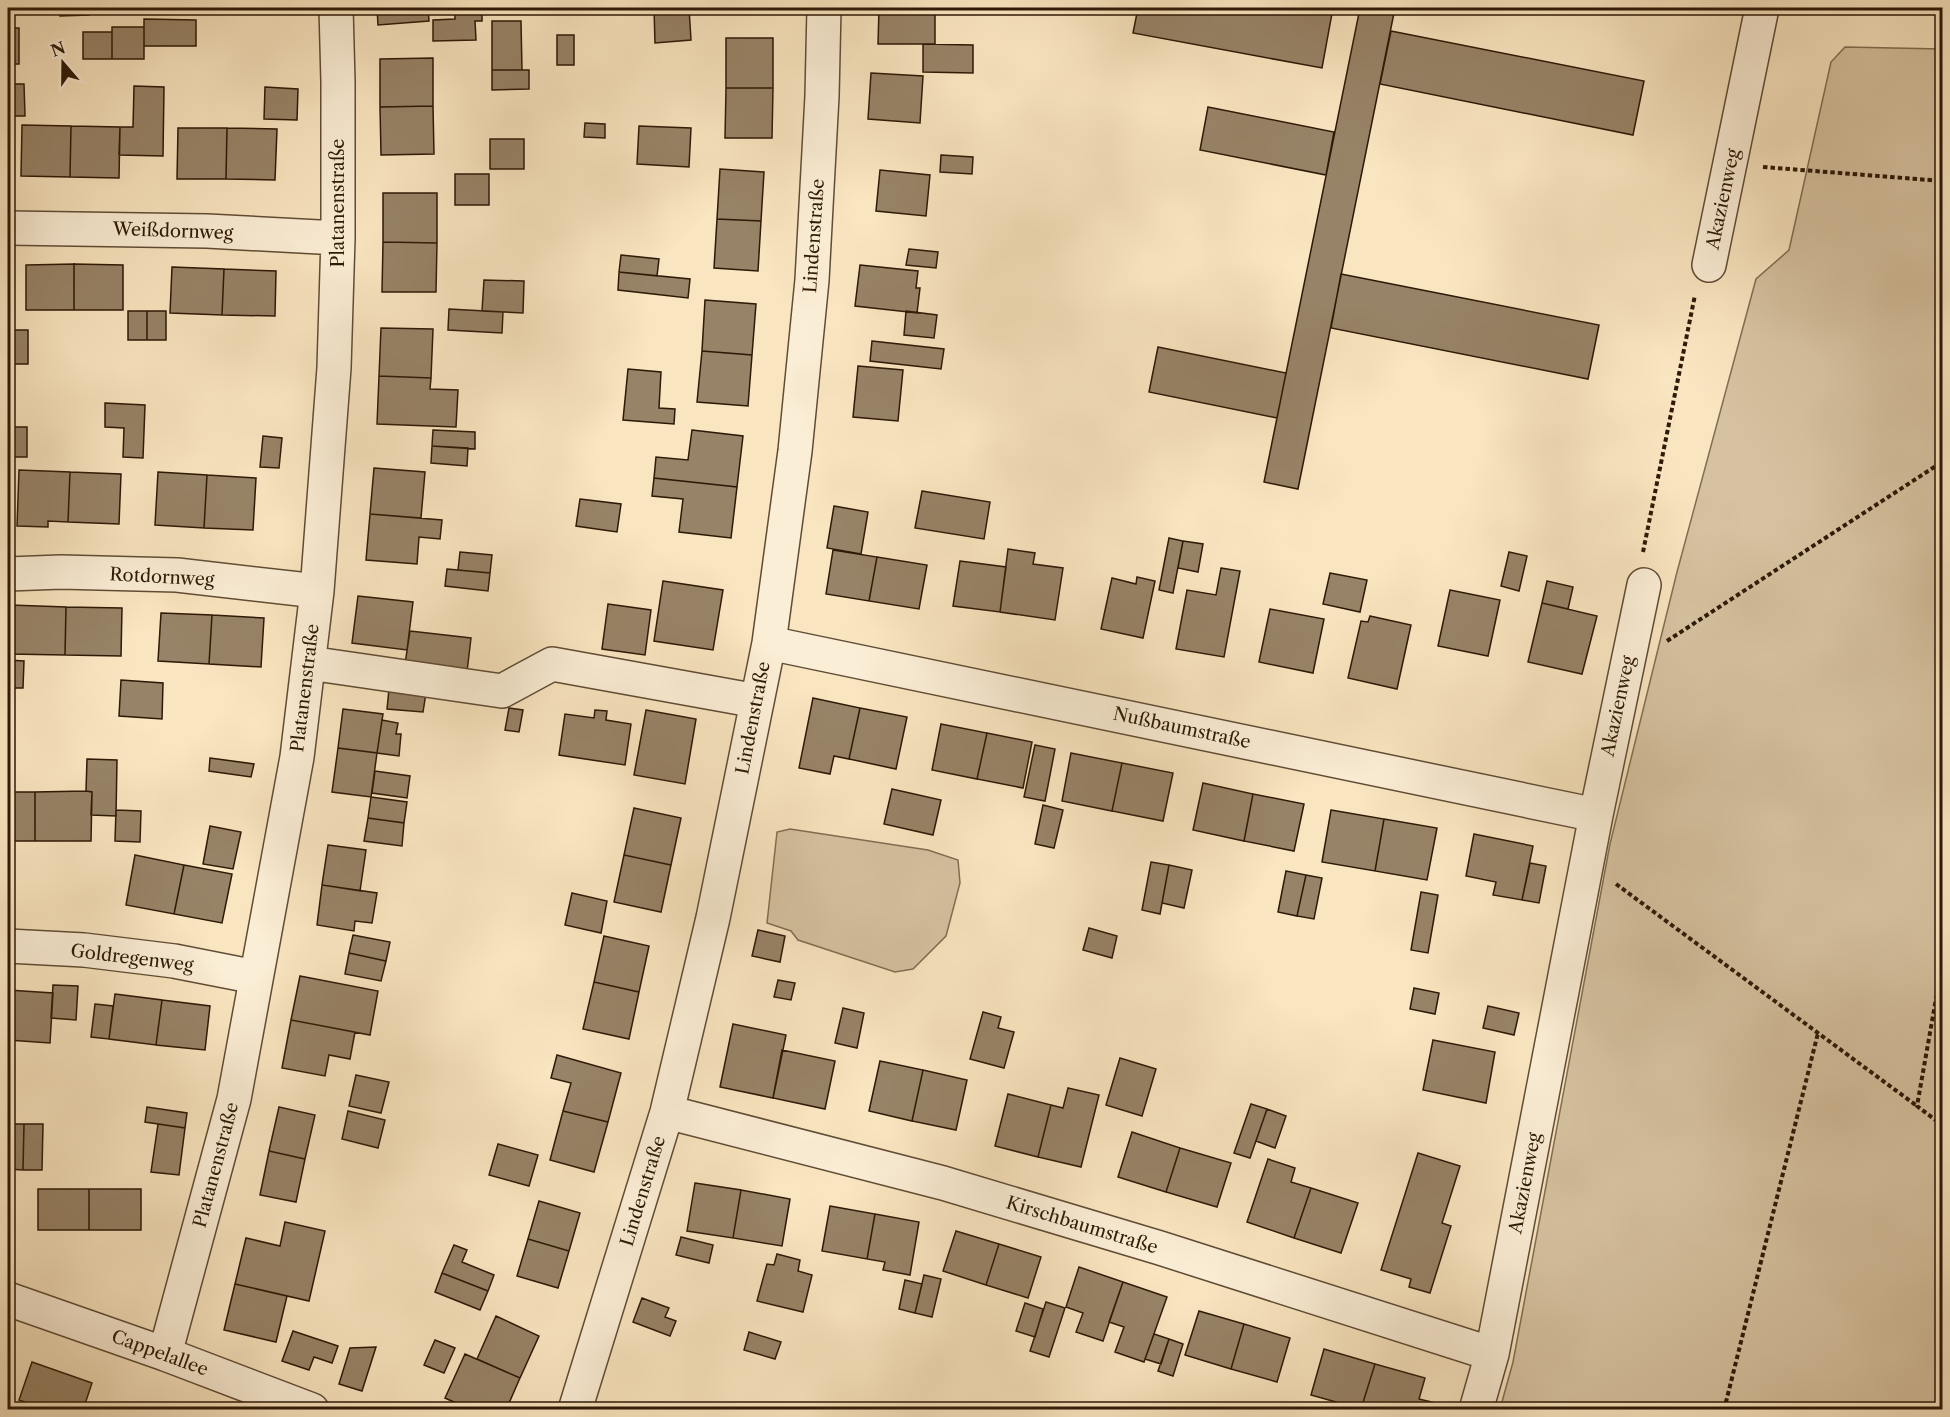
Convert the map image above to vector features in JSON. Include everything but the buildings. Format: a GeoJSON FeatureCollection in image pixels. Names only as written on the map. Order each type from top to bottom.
{"type":"FeatureCollection","features":[{"type":"Feature","properties":{"kind":"street","name":"Platanenstraße"},"geometry":{"type":"LineString","coordinates":[[165,1354],[234,1099],[297,757],[309,663],[317,591],[334,369],[339,238],[336,8]]}},
{"type":"Feature","properties":{"kind":"street","name":"Lindenstraße"},"geometry":{"type":"LineString","coordinates":[[575,1410],[667,1112],[713,918],[769,643],[795,450],[812,280],[822,96],[824,8]]}},
{"type":"Feature","properties":{"kind":"street","name":"Akazienweg"},"geometry":{"type":"LineString","coordinates":[[1709,265],[1762,8]]}},
{"type":"Feature","properties":{"kind":"street","name":"Weißdornweg"},"geometry":{"type":"LineString","coordinates":[[8,228],[207,231],[339,238]]}},
{"type":"Feature","properties":{"kind":"street","name":"Rotdornweg"},"geometry":{"type":"LineString","coordinates":[[8,574],[61,572],[177,575],[317,591]]}},
{"type":"Feature","properties":{"kind":"street","name":"Akazienweg"},"geometry":{"type":"LineString","coordinates":[[1476,1410],[1492,1354],[1586,863],[1644,585]]}},
{"type":"Feature","properties":{"kind":"street","name":"Nußbaumstraße"},"geometry":{"type":"LineString","coordinates":[[769,643],[1596,815]]}},
{"type":"Feature","properties":{"kind":"street"},"geometry":{"type":"LineString","coordinates":[[309,663],[502,691],[552,664],[757,701]]}},
{"type":"Feature","properties":{"kind":"street","name":"Goldregenweg"},"geometry":{"type":"LineString","coordinates":[[8,946],[95,951],[256,977]]}},
{"type":"Feature","properties":{"kind":"street","name":"Kirschbaumstraße"},"geometry":{"type":"LineString","coordinates":[[667,1112],[943,1183],[1160,1248],[1492,1354]]}},
{"type":"Feature","properties":{"kind":"street","name":"Cappelallee"},"geometry":{"type":"LineString","coordinates":[[8,1299],[165,1354],[312,1410]]}},
{"type":"Feature","properties":{"kind":"path"},"geometry":{"type":"LineString","coordinates":[[1730,165],[1942,181]]}},
{"type":"Feature","properties":{"kind":"path","name":"Akazienweg"},"geometry":{"type":"LineString","coordinates":[[1644,585],[1640,569],[1699,275],[1709,265]]}},
{"type":"Feature","properties":{"kind":"path"},"geometry":{"type":"LineString","coordinates":[[1625,668],[1942,462]]}},
{"type":"Feature","properties":{"kind":"path"},"geometry":{"type":"LineString","coordinates":[[1586,863],[1654,910],[1942,1125]]}},
{"type":"Feature","properties":{"kind":"path"},"geometry":{"type":"LineString","coordinates":[[1917,1106],[1942,965]]}},
{"type":"Feature","properties":{"kind":"path"},"geometry":{"type":"LineString","coordinates":[[1724,1410],[1818,1033]]}},
{"type":"Feature","properties":{"kind":"shaded area"},"geometry":{"type":"Polygon","coordinates":[[[1845,47],[1942,49],[1942,1409],[1500,1409],[1513,1362],[1610,844],[1677,572],[1756,279],[1789,250],[1831,62],[1845,47]]]}},
{"type":"Feature","properties":{"kind":"shaded area"},"geometry":{"type":"Polygon","coordinates":[[[790,829],[928,850],[958,860],[960,883],[946,936],[913,969],[895,972],[798,940],[791,931],[767,923],[777,832],[790,829]]]}}]}
